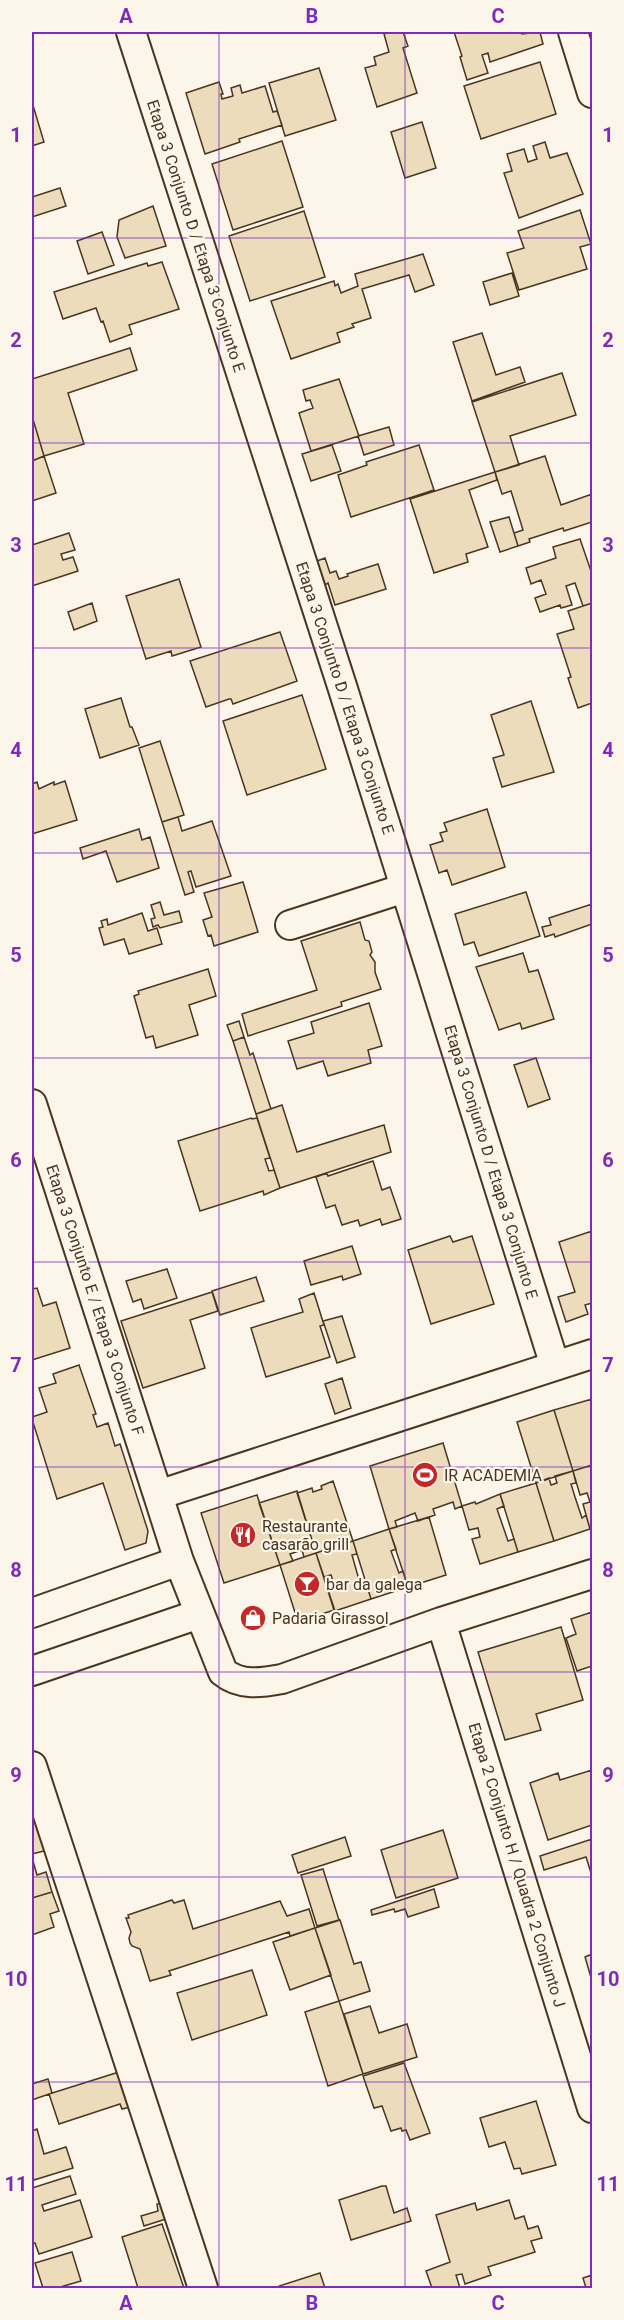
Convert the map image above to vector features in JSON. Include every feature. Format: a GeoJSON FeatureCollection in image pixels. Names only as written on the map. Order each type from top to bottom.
{"type":"FeatureCollection","features":[{"type":"Feature","properties":{"kind":"street","name":"Etapa 3 Conjunto D / Etapa 3 Conjunto E"},"geometry":{"type":"LineString","coordinates":[[130,32],[405,888],[555,1366]]}},
{"type":"Feature","properties":{"kind":"street"},"geometry":{"type":"LineString","coordinates":[[573,32],[592,93]]}},
{"type":"Feature","properties":{"kind":"street"},"geometry":{"type":"LineString","coordinates":[[290,926],[405,888]]}},
{"type":"Feature","properties":{"kind":"street","name":"Etapa 3 Conjunto E / Etapa 3 Conjunto F"},"geometry":{"type":"LineString","coordinates":[[32,1104],[179,1562],[223,1672],[231,1678],[262,1683],[282,1679],[441,1622]]}},
{"type":"Feature","properties":{"kind":"street"},"geometry":{"type":"LineString","coordinates":[[158,1495],[592,1354]]}},
{"type":"Feature","properties":{"kind":"street"},"geometry":{"type":"LineString","coordinates":[[32,1613],[179,1562]]}},
{"type":"Feature","properties":{"kind":"street"},"geometry":{"type":"LineString","coordinates":[[441,1622],[592,1574]]}},
{"type":"Feature","properties":{"kind":"street"},"geometry":{"type":"LineString","coordinates":[[32,1671],[199,1614]]}},
{"type":"Feature","properties":{"kind":"street","name":"Etapa 2 Conjunto H / Quadra 2 Conjunto J"},"geometry":{"type":"LineString","coordinates":[[441,1622],[592,2108]]}},
{"type":"Feature","properties":{"kind":"street"},"geometry":{"type":"LineString","coordinates":[[32,1766],[203,2289]]}},
{"type":"Feature","properties":{"kind":"building"},"geometry":{"type":"Polygon","coordinates":[[[403,32],[408,46],[403,48],[417,93],[377,107],[365,68],[376,65],[374,57],[389,52],[384,34],[403,32]]]}},
{"type":"Feature","properties":{"kind":"building"},"geometry":{"type":"Polygon","coordinates":[[[454,32],[521,32],[522,34],[540,32],[543,44],[490,62],[488,53],[482,55],[488,73],[467,80],[454,32]]]}},
{"type":"Feature","properties":{"kind":"building"},"geometry":{"type":"Polygon","coordinates":[[[540,62],[556,114],[481,139],[464,86],[540,62]]]}},
{"type":"Feature","properties":{"kind":"building"},"geometry":{"type":"Polygon","coordinates":[[[319,68],[336,120],[285,136],[269,83],[319,68]]]}},
{"type":"Feature","properties":{"kind":"building"},"geometry":{"type":"Polygon","coordinates":[[[219,82],[223,94],[221,94],[222,99],[233,96],[231,88],[240,85],[242,93],[265,86],[273,112],[277,111],[282,125],[239,139],[240,142],[205,154],[186,93],[219,82]]]}},
{"type":"Feature","properties":{"kind":"building"},"geometry":{"type":"Polygon","coordinates":[[[32,102],[44,142],[32,146],[32,102]]]}},
{"type":"Feature","properties":{"kind":"building"},"geometry":{"type":"Polygon","coordinates":[[[422,122],[436,168],[405,178],[391,132],[422,122]]]}},
{"type":"Feature","properties":{"kind":"building"},"geometry":{"type":"Polygon","coordinates":[[[282,141],[303,207],[233,230],[212,164],[282,141]]]}},
{"type":"Feature","properties":{"kind":"building"},"geometry":{"type":"Polygon","coordinates":[[[545,142],[550,158],[567,153],[583,194],[519,218],[504,173],[512,171],[507,154],[524,149],[528,162],[537,159],[533,146],[545,142]]]}},
{"type":"Feature","properties":{"kind":"building"},"geometry":{"type":"Polygon","coordinates":[[[60,188],[66,206],[32,217],[32,197],[60,188]]]}},
{"type":"Feature","properties":{"kind":"building"},"geometry":{"type":"Polygon","coordinates":[[[153,206],[166,246],[125,258],[117,237],[119,220],[153,206]]]}},
{"type":"Feature","properties":{"kind":"building"},"geometry":{"type":"Polygon","coordinates":[[[580,210],[591,244],[580,247],[587,269],[519,290],[507,253],[524,248],[518,231],[580,210]]]}},
{"type":"Feature","properties":{"kind":"building"},"geometry":{"type":"Polygon","coordinates":[[[304,211],[325,277],[250,301],[229,236],[304,211]]]}},
{"type":"Feature","properties":{"kind":"building"},"geometry":{"type":"Polygon","coordinates":[[[102,232],[114,265],[88,274],[77,241],[102,232]]]}},
{"type":"Feature","properties":{"kind":"building"},"geometry":{"type":"Polygon","coordinates":[[[423,254],[434,285],[415,292],[409,275],[362,289],[371,318],[352,324],[354,327],[337,333],[340,342],[291,359],[271,301],[334,281],[335,286],[338,284],[341,293],[358,286],[355,274],[423,254]]]}},
{"type":"Feature","properties":{"kind":"building"},"geometry":{"type":"Polygon","coordinates":[[[162,262],[179,309],[129,325],[132,334],[110,342],[96,308],[63,319],[54,292],[147,263],[148,266],[162,262]]]}},
{"type":"Feature","properties":{"kind":"building"},"geometry":{"type":"Polygon","coordinates":[[[512,273],[519,296],[490,305],[483,282],[512,273]]]}},
{"type":"Feature","properties":{"kind":"building"},"geometry":{"type":"Polygon","coordinates":[[[482,333],[496,375],[520,367],[525,382],[472,401],[453,342],[482,333]]]}},
{"type":"Feature","properties":{"kind":"building"},"geometry":{"type":"Polygon","coordinates":[[[130,348],[137,370],[68,393],[84,444],[44,456],[32,416],[32,379],[130,348]]]}},
{"type":"Feature","properties":{"kind":"building"},"geometry":{"type":"Polygon","coordinates":[[[562,373],[576,415],[510,436],[519,465],[495,472],[472,402],[562,373]]]}},
{"type":"Feature","properties":{"kind":"building"},"geometry":{"type":"Polygon","coordinates":[[[339,379],[359,436],[311,451],[299,413],[313,408],[310,400],[306,401],[303,390],[339,379]]]}},
{"type":"Feature","properties":{"kind":"building"},"geometry":{"type":"Polygon","coordinates":[[[32,416],[44,456],[32,461],[32,416]]]}},
{"type":"Feature","properties":{"kind":"building"},"geometry":{"type":"Polygon","coordinates":[[[389,427],[394,445],[364,455],[358,436],[389,427]]]}},
{"type":"Feature","properties":{"kind":"building"},"geometry":{"type":"Polygon","coordinates":[[[332,445],[341,471],[311,481],[302,454],[332,445]]]}},
{"type":"Feature","properties":{"kind":"building"},"geometry":{"type":"Polygon","coordinates":[[[419,445],[434,490],[351,517],[338,475],[367,465],[366,462],[419,445]]]}},
{"type":"Feature","properties":{"kind":"building"},"geometry":{"type":"Polygon","coordinates":[[[44,456],[56,493],[32,501],[32,461],[44,456]]]}},
{"type":"Feature","properties":{"kind":"building"},"geometry":{"type":"Polygon","coordinates":[[[545,456],[561,505],[592,494],[592,522],[529,539],[530,542],[518,546],[514,533],[523,530],[511,491],[502,494],[495,472],[545,456]]]}},
{"type":"Feature","properties":{"kind":"building"},"geometry":{"type":"Polygon","coordinates":[[[495,472],[497,480],[469,490],[488,547],[466,554],[468,562],[434,573],[410,499],[495,472]]]}},
{"type":"Feature","properties":{"kind":"building"},"geometry":{"type":"Polygon","coordinates":[[[509,517],[518,546],[500,552],[490,522],[509,517]]]}},
{"type":"Feature","properties":{"kind":"building"},"geometry":{"type":"Polygon","coordinates":[[[69,533],[75,550],[61,554],[63,560],[73,557],[78,571],[32,586],[32,545],[69,533]]]}},
{"type":"Feature","properties":{"kind":"building"},"geometry":{"type":"Polygon","coordinates":[[[580,539],[592,574],[592,603],[583,606],[575,583],[566,586],[572,605],[561,608],[560,605],[540,612],[535,598],[546,594],[541,580],[531,584],[526,568],[556,558],[553,547],[580,539]]]}},
{"type":"Feature","properties":{"kind":"building"},"geometry":{"type":"Polygon","coordinates":[[[325,558],[330,573],[336,571],[339,579],[378,564],[386,589],[335,605],[328,583],[325,585],[317,561],[325,558]]]}},
{"type":"Feature","properties":{"kind":"building"},"geometry":{"type":"Polygon","coordinates":[[[179,579],[201,647],[172,656],[171,651],[146,659],[126,596],[179,579]]]}},
{"type":"Feature","properties":{"kind":"building"},"geometry":{"type":"Polygon","coordinates":[[[92,603],[97,621],[74,630],[68,612],[92,603]]]}},
{"type":"Feature","properties":{"kind":"building"},"geometry":{"type":"Polygon","coordinates":[[[592,603],[592,703],[578,708],[557,634],[574,629],[568,611],[592,603]]]}},
{"type":"Feature","properties":{"kind":"building"},"geometry":{"type":"Polygon","coordinates":[[[280,632],[297,681],[233,704],[229,699],[206,707],[190,661],[280,632]]]}},
{"type":"Feature","properties":{"kind":"building"},"geometry":{"type":"Polygon","coordinates":[[[302,695],[326,769],[247,795],[223,721],[302,695]]]}},
{"type":"Feature","properties":{"kind":"building"},"geometry":{"type":"Polygon","coordinates":[[[121,698],[130,727],[139,745],[100,758],[85,709],[121,698]]]}},
{"type":"Feature","properties":{"kind":"building"},"geometry":{"type":"Polygon","coordinates":[[[531,701],[554,772],[502,787],[493,758],[504,755],[491,715],[531,701]]]}},
{"type":"Feature","properties":{"kind":"building"},"geometry":{"type":"Polygon","coordinates":[[[160,741],[184,815],[162,822],[139,748],[160,741]]]}},
{"type":"Feature","properties":{"kind":"building"},"geometry":{"type":"Polygon","coordinates":[[[65,781],[77,820],[32,834],[32,784],[37,782],[39,789],[54,782],[54,785],[65,781]]]}},
{"type":"Feature","properties":{"kind":"building"},"geometry":{"type":"Polygon","coordinates":[[[487,809],[505,867],[452,885],[447,870],[439,873],[430,845],[443,841],[440,833],[447,831],[444,823],[487,809]]]}},
{"type":"Feature","properties":{"kind":"building"},"geometry":{"type":"Polygon","coordinates":[[[178,817],[182,831],[212,821],[231,876],[196,887],[191,871],[188,872],[194,892],[185,895],[162,822],[178,817]]]}},
{"type":"Feature","properties":{"kind":"building"},"geometry":{"type":"Polygon","coordinates":[[[139,829],[142,840],[150,837],[159,868],[117,882],[106,851],[83,859],[80,848],[139,829]]]}},
{"type":"Feature","properties":{"kind":"building"},"geometry":{"type":"Polygon","coordinates":[[[243,882],[258,932],[214,946],[203,920],[212,917],[204,893],[243,882]]]}},
{"type":"Feature","properties":{"kind":"building"},"geometry":{"type":"Polygon","coordinates":[[[526,892],[540,936],[479,956],[474,942],[464,945],[455,914],[526,892]]]}},
{"type":"Feature","properties":{"kind":"building"},"geometry":{"type":"Polygon","coordinates":[[[160,902],[164,915],[179,911],[182,922],[160,928],[158,925],[153,927],[151,919],[155,918],[151,905],[160,902]]]}},
{"type":"Feature","properties":{"kind":"building"},"geometry":{"type":"Polygon","coordinates":[[[592,904],[592,924],[555,937],[554,934],[545,937],[542,927],[551,925],[549,918],[592,904]]]}},
{"type":"Feature","properties":{"kind":"building"},"geometry":{"type":"Polygon","coordinates":[[[142,913],[148,931],[157,928],[162,944],[129,954],[124,939],[104,945],[99,928],[103,927],[101,921],[107,919],[108,925],[142,913]]]}},
{"type":"Feature","properties":{"kind":"building"},"geometry":{"type":"Polygon","coordinates":[[[360,922],[365,940],[369,941],[372,952],[370,955],[375,962],[375,972],[381,989],[341,1002],[342,1006],[248,1036],[242,1014],[317,990],[301,941],[360,922]]]}},
{"type":"Feature","properties":{"kind":"building"},"geometry":{"type":"Polygon","coordinates":[[[523,953],[529,972],[538,970],[554,1019],[522,1029],[520,1023],[499,1030],[476,967],[523,953]]]}},
{"type":"Feature","properties":{"kind":"building"},"geometry":{"type":"Polygon","coordinates":[[[208,969],[216,996],[189,1005],[198,1035],[156,1048],[153,1036],[146,1038],[134,996],[139,994],[138,991],[208,969]]]}},
{"type":"Feature","properties":{"kind":"building"},"geometry":{"type":"Polygon","coordinates":[[[369,1003],[382,1046],[368,1050],[371,1063],[328,1076],[323,1061],[297,1069],[288,1041],[314,1033],[311,1022],[369,1003]]]}},
{"type":"Feature","properties":{"kind":"building"},"geometry":{"type":"Polygon","coordinates":[[[239,1021],[244,1037],[233,1041],[227,1025],[239,1021]]]}},
{"type":"Feature","properties":{"kind":"building"},"geometry":{"type":"Polygon","coordinates":[[[244,1037],[250,1055],[253,1053],[271,1109],[256,1114],[233,1041],[244,1037]]]}},
{"type":"Feature","properties":{"kind":"building"},"geometry":{"type":"Polygon","coordinates":[[[536,1058],[550,1099],[528,1107],[514,1065],[536,1058]]]}},
{"type":"Feature","properties":{"kind":"building"},"geometry":{"type":"Polygon","coordinates":[[[282,1105],[297,1152],[384,1125],[391,1152],[280,1188],[256,1114],[282,1105]]]}},
{"type":"Feature","properties":{"kind":"building"},"geometry":{"type":"Polygon","coordinates":[[[257,1118],[270,1158],[265,1159],[269,1171],[274,1170],[280,1188],[264,1195],[263,1191],[200,1211],[178,1141],[257,1118]]]}},
{"type":"Feature","properties":{"kind":"building"},"geometry":{"type":"Polygon","coordinates":[[[373,1161],[382,1190],[390,1187],[401,1219],[382,1225],[380,1219],[360,1226],[358,1220],[342,1225],[335,1205],[326,1208],[316,1177],[327,1173],[328,1176],[373,1161]]]}},
{"type":"Feature","properties":{"kind":"building"},"geometry":{"type":"Polygon","coordinates":[[[592,1231],[592,1303],[585,1305],[588,1314],[566,1322],[558,1297],[575,1292],[559,1242],[592,1231]]]}},
{"type":"Feature","properties":{"kind":"building"},"geometry":{"type":"Polygon","coordinates":[[[450,1236],[453,1242],[472,1236],[494,1304],[431,1324],[408,1250],[450,1236]]]}},
{"type":"Feature","properties":{"kind":"building"},"geometry":{"type":"Polygon","coordinates":[[[352,1246],[361,1274],[343,1280],[342,1276],[311,1285],[304,1261],[352,1246]]]}},
{"type":"Feature","properties":{"kind":"building"},"geometry":{"type":"Polygon","coordinates":[[[167,1269],[177,1298],[144,1309],[141,1299],[133,1302],[126,1281],[167,1269]]]}},
{"type":"Feature","properties":{"kind":"building"},"geometry":{"type":"Polygon","coordinates":[[[256,1277],[264,1301],[220,1315],[212,1291],[256,1277]]]}},
{"type":"Feature","properties":{"kind":"building"},"geometry":{"type":"Polygon","coordinates":[[[37,1288],[43,1306],[56,1302],[70,1348],[32,1360],[32,1289],[37,1288]]]}},
{"type":"Feature","properties":{"kind":"building"},"geometry":{"type":"Polygon","coordinates":[[[212,1292],[218,1311],[190,1320],[205,1368],[143,1388],[121,1321],[212,1292]]]}},
{"type":"Feature","properties":{"kind":"building"},"geometry":{"type":"Polygon","coordinates":[[[314,1293],[324,1325],[320,1326],[330,1357],[266,1377],[251,1328],[303,1312],[299,1299],[314,1293]]]}},
{"type":"Feature","properties":{"kind":"building"},"geometry":{"type":"Polygon","coordinates":[[[342,1316],[355,1357],[337,1363],[323,1321],[342,1316]]]}},
{"type":"Feature","properties":{"kind":"building"},"geometry":{"type":"Polygon","coordinates":[[[79,1365],[96,1414],[93,1415],[97,1427],[108,1423],[115,1446],[120,1444],[148,1531],[146,1543],[125,1550],[103,1483],[57,1499],[32,1419],[32,1417],[47,1412],[39,1388],[56,1383],[53,1374],[79,1365]]]}},
{"type":"Feature","properties":{"kind":"building"},"geometry":{"type":"Polygon","coordinates":[[[342,1378],[351,1408],[335,1414],[325,1384],[342,1378]]]}},
{"type":"Feature","properties":{"kind":"building"},"geometry":{"type":"Polygon","coordinates":[[[592,1399],[592,1465],[573,1471],[554,1410],[592,1399]]]}},
{"type":"Feature","properties":{"kind":"building"},"geometry":{"type":"Polygon","coordinates":[[[554,1410],[573,1471],[536,1483],[517,1422],[554,1410]]]}},
{"type":"Feature","properties":{"kind":"building"},"geometry":{"type":"Polygon","coordinates":[[[443,1443],[462,1506],[455,1509],[453,1502],[433,1509],[435,1515],[418,1521],[415,1513],[395,1521],[397,1527],[389,1529],[370,1466],[443,1443]]]}},
{"type":"Feature","properties":{"kind":"building"},"geometry":{"type":"Polygon","coordinates":[[[592,1465],[592,1529],[590,1529],[583,1504],[590,1502],[587,1493],[580,1495],[573,1471],[592,1465]]]}},
{"type":"Feature","properties":{"kind":"building"},"geometry":{"type":"Polygon","coordinates":[[[573,1471],[576,1483],[571,1484],[582,1518],[586,1515],[590,1529],[554,1541],[536,1483],[549,1478],[551,1485],[557,1483],[555,1476],[573,1471]]]}},
{"type":"Feature","properties":{"kind":"building"},"geometry":{"type":"Polygon","coordinates":[[[333,1481],[353,1541],[316,1553],[297,1493],[312,1488],[313,1492],[322,1489],[321,1486],[333,1481]]]}},
{"type":"Feature","properties":{"kind":"building"},"geometry":{"type":"Polygon","coordinates":[[[536,1483],[554,1541],[518,1552],[500,1494],[536,1483]]]}},
{"type":"Feature","properties":{"kind":"building"},"geometry":{"type":"Polygon","coordinates":[[[297,1491],[316,1553],[304,1557],[302,1550],[290,1554],[293,1561],[280,1565],[259,1503],[297,1491]]]}},
{"type":"Feature","properties":{"kind":"building"},"geometry":{"type":"Polygon","coordinates":[[[500,1494],[504,1506],[497,1509],[508,1541],[514,1539],[518,1552],[480,1564],[472,1539],[480,1537],[478,1528],[469,1530],[462,1506],[475,1502],[476,1504],[500,1494]]]}},
{"type":"Feature","properties":{"kind":"building"},"geometry":{"type":"Polygon","coordinates":[[[257,1495],[280,1565],[224,1583],[201,1513],[257,1495]]]}},
{"type":"Feature","properties":{"kind":"building"},"geometry":{"type":"Polygon","coordinates":[[[429,1517],[446,1575],[408,1587],[389,1529],[429,1517]]]}},
{"type":"Feature","properties":{"kind":"building"},"geometry":{"type":"Polygon","coordinates":[[[389,1529],[396,1549],[391,1551],[399,1573],[403,1571],[408,1587],[371,1599],[353,1541],[389,1529]]]}},
{"type":"Feature","properties":{"kind":"building"},"geometry":{"type":"Polygon","coordinates":[[[353,1541],[357,1554],[352,1555],[361,1587],[367,1586],[371,1599],[335,1611],[327,1587],[334,1584],[331,1575],[324,1577],[316,1553],[353,1541]]]}},
{"type":"Feature","properties":{"kind":"building"},"geometry":{"type":"Polygon","coordinates":[[[316,1553],[334,1610],[298,1622],[280,1565],[316,1553]]]}},
{"type":"Feature","properties":{"kind":"building"},"geometry":{"type":"Polygon","coordinates":[[[592,1612],[592,1666],[577,1671],[566,1638],[576,1634],[571,1619],[592,1612]]]}},
{"type":"Feature","properties":{"kind":"building"},"geometry":{"type":"Polygon","coordinates":[[[561,1627],[583,1700],[536,1714],[541,1730],[505,1740],[478,1652],[561,1627]]]}},
{"type":"Feature","properties":{"kind":"building"},"geometry":{"type":"Polygon","coordinates":[[[592,1770],[592,1825],[548,1840],[530,1783],[558,1773],[560,1780],[592,1770]]]}},
{"type":"Feature","properties":{"kind":"building"},"geometry":{"type":"Polygon","coordinates":[[[34,1811],[48,1850],[32,1854],[32,1812],[34,1811]]]}},
{"type":"Feature","properties":{"kind":"building"},"geometry":{"type":"Polygon","coordinates":[[[443,1830],[458,1878],[396,1898],[381,1850],[443,1830]]]}},
{"type":"Feature","properties":{"kind":"building"},"geometry":{"type":"Polygon","coordinates":[[[345,1837],[351,1856],[298,1873],[292,1855],[345,1837]]]}},
{"type":"Feature","properties":{"kind":"building"},"geometry":{"type":"Polygon","coordinates":[[[592,1839],[592,1876],[586,1857],[544,1870],[540,1856],[592,1839]]]}},
{"type":"Feature","properties":{"kind":"building"},"geometry":{"type":"Polygon","coordinates":[[[32,1862],[37,1875],[46,1872],[52,1892],[32,1898],[32,1862]]]}},
{"type":"Feature","properties":{"kind":"building"},"geometry":{"type":"Polygon","coordinates":[[[323,1869],[339,1920],[317,1926],[301,1875],[323,1869]]]}},
{"type":"Feature","properties":{"kind":"building"},"geometry":{"type":"Polygon","coordinates":[[[434,1889],[439,1907],[408,1917],[405,1909],[395,1912],[394,1909],[372,1915],[371,1910],[434,1889]]]}},
{"type":"Feature","properties":{"kind":"building"},"geometry":{"type":"Polygon","coordinates":[[[52,1892],[59,1911],[50,1914],[54,1927],[32,1935],[32,1898],[52,1892]]]}},
{"type":"Feature","properties":{"kind":"building"},"geometry":{"type":"Polygon","coordinates":[[[172,1900],[174,1903],[184,1900],[193,1929],[280,1901],[287,1916],[309,1909],[315,1928],[290,1936],[289,1932],[169,1971],[171,1975],[150,1981],[140,1949],[130,1943],[131,1932],[126,1918],[129,1918],[128,1915],[172,1900]]]}},
{"type":"Feature","properties":{"kind":"building"},"geometry":{"type":"Polygon","coordinates":[[[340,1920],[354,1964],[361,1962],[370,1991],[339,2001],[315,1928],[340,1920]]]}},
{"type":"Feature","properties":{"kind":"building"},"geometry":{"type":"Polygon","coordinates":[[[315,1928],[331,1975],[290,1990],[273,1942],[315,1928]]]}},
{"type":"Feature","properties":{"kind":"building"},"geometry":{"type":"Polygon","coordinates":[[[592,1954],[592,1981],[585,1957],[592,1954]]]}},
{"type":"Feature","properties":{"kind":"building"},"geometry":{"type":"Polygon","coordinates":[[[252,1970],[267,2015],[192,2040],[177,1993],[252,1970]]]}},
{"type":"Feature","properties":{"kind":"building"},"geometry":{"type":"Polygon","coordinates":[[[339,2001],[363,2074],[328,2086],[305,2012],[339,2001]]]}},
{"type":"Feature","properties":{"kind":"building"},"geometry":{"type":"Polygon","coordinates":[[[370,2006],[379,2033],[407,2024],[417,2057],[363,2074],[344,2014],[370,2006]]]}},
{"type":"Feature","properties":{"kind":"building"},"geometry":{"type":"Polygon","coordinates":[[[404,2063],[430,2133],[410,2140],[406,2130],[402,2131],[401,2128],[391,2131],[382,2106],[374,2108],[363,2076],[404,2063]]]}},
{"type":"Feature","properties":{"kind":"building"},"geometry":{"type":"Polygon","coordinates":[[[119,2072],[130,2107],[122,2109],[120,2104],[59,2124],[49,2094],[119,2072]]]}},
{"type":"Feature","properties":{"kind":"building"},"geometry":{"type":"Polygon","coordinates":[[[48,2079],[52,2093],[32,2100],[32,2084],[48,2079]]]}},
{"type":"Feature","properties":{"kind":"building"},"geometry":{"type":"Polygon","coordinates":[[[536,2101],[556,2165],[522,2174],[520,2168],[514,2169],[505,2142],[489,2147],[480,2118],[536,2101]]]}},
{"type":"Feature","properties":{"kind":"building"},"geometry":{"type":"Polygon","coordinates":[[[37,2129],[44,2154],[66,2147],[73,2168],[34,2180],[32,2131],[37,2129]]]}},
{"type":"Feature","properties":{"kind":"building"},"geometry":{"type":"Polygon","coordinates":[[[70,2176],[76,2194],[42,2205],[44,2211],[80,2200],[92,2237],[39,2254],[35,2243],[32,2244],[32,2188],[70,2176]]]}},
{"type":"Feature","properties":{"kind":"building"},"geometry":{"type":"Polygon","coordinates":[[[386,2186],[394,2213],[407,2208],[411,2221],[351,2240],[339,2200],[386,2186]]]}},
{"type":"Feature","properties":{"kind":"building"},"geometry":{"type":"Polygon","coordinates":[[[509,2200],[515,2219],[524,2216],[528,2229],[538,2226],[542,2238],[531,2241],[535,2252],[488,2267],[491,2275],[465,2284],[462,2274],[456,2275],[460,2288],[432,2288],[426,2271],[450,2262],[436,2215],[475,2203],[477,2210],[509,2200]]]}},
{"type":"Feature","properties":{"kind":"building"},"geometry":{"type":"Polygon","coordinates":[[[161,2203],[166,2219],[144,2226],[141,2216],[158,2211],[157,2204],[161,2203]]]}},
{"type":"Feature","properties":{"kind":"building"},"geometry":{"type":"Polygon","coordinates":[[[162,2224],[184,2288],[138,2288],[122,2237],[162,2224]]]}},
{"type":"Feature","properties":{"kind":"building"},"geometry":{"type":"Polygon","coordinates":[[[72,2252],[81,2281],[57,2288],[43,2288],[35,2263],[72,2252]]]}},
{"type":"Feature","properties":{"kind":"building"},"geometry":{"type":"Polygon","coordinates":[[[320,2273],[325,2288],[278,2288],[279,2286],[320,2273]]]}},
{"type":"Feature","properties":{"kind":"building"},"geometry":{"type":"Polygon","coordinates":[[[592,2275],[592,2288],[586,2288],[583,2278],[592,2275]]]}},
{"type":"Feature","properties":{"kind":"place","name":"IR ACADEMIA"},"geometry":{"type":"Point","coordinates":[425,1475]}},
{"type":"Feature","properties":{"kind":"place","name":"Restaurante casarão grill"},"geometry":{"type":"Point","coordinates":[243,1535]}},
{"type":"Feature","properties":{"kind":"place","name":"bar da galega"},"geometry":{"type":"Point","coordinates":[307,1584]}},
{"type":"Feature","properties":{"kind":"place","name":"Padaria Girassol"},"geometry":{"type":"Point","coordinates":[253,1618]}}]}
